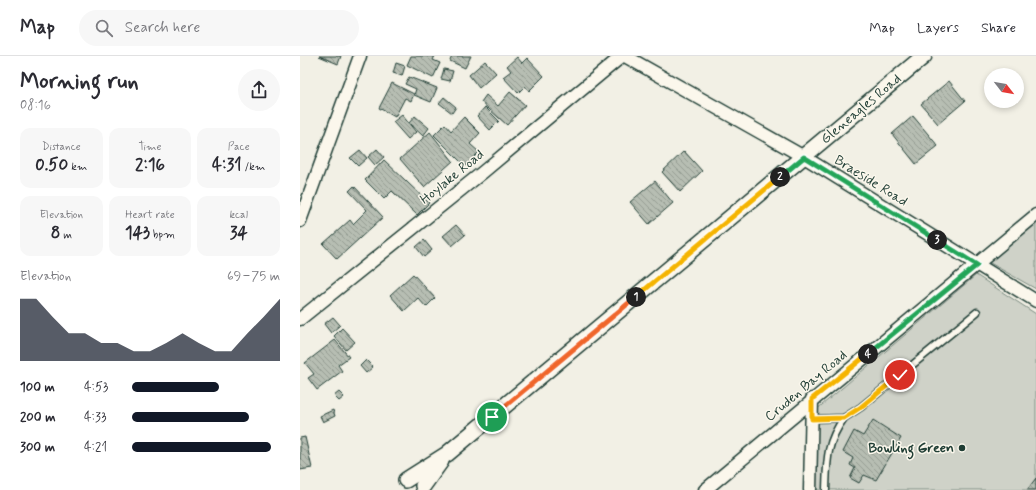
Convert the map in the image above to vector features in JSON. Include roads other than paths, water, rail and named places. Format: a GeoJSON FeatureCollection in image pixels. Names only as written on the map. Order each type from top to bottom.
{"type":"FeatureCollection","features":[{"type":"Feature","properties":{"kind":"street"},"geometry":{"type":"LineString","coordinates":[[300,221],[360,56]]}},
{"type":"Feature","properties":{"kind":"street","name":"Hoylake Road"},"geometry":{"type":"LineString","coordinates":[[300,319],[483,172],[622,56]]}},
{"type":"Feature","properties":{"kind":"street","name":"Braeside Road"},"geometry":{"type":"LineString","coordinates":[[625,56],[804,157],[1036,301]]}},
{"type":"Feature","properties":{"kind":"street","name":"Gleneagles Road"},"geometry":{"type":"LineString","coordinates":[[399,487],[447,454],[924,56]]}},
{"type":"Feature","properties":{"kind":"street","name":"Cruden Bay Road"},"geometry":{"type":"LineString","coordinates":[[706,489],[812,399],[1036,215]]}},
{"type":"Feature","properties":{"kind":"street"},"geometry":{"type":"LineString","coordinates":[[810,490],[812,399]]}},
{"type":"Feature","properties":{"kind":"street","name":"Gleneagles Road"},"geometry":{"type":"LineString","coordinates":[[423,488],[447,454]]}},
{"type":"Feature","properties":{"kind":"street"},"geometry":{"type":"LineString","coordinates":[[399,487],[416,480],[423,488]]}},
{"type":"Feature","properties":{"kind":"lane"},"geometry":{"type":"LineString","coordinates":[[826,490],[829,446],[833,432],[844,418],[861,407],[977,312]]}},
{"type":"Feature","properties":{"kind":"lane"},"geometry":{"type":"LineString","coordinates":[[812,419],[844,418]]}},
{"type":"Feature","properties":{"kind":"place","name":"Bowling Green"},"geometry":{"type":"Point","coordinates":[962,448]}}]}
